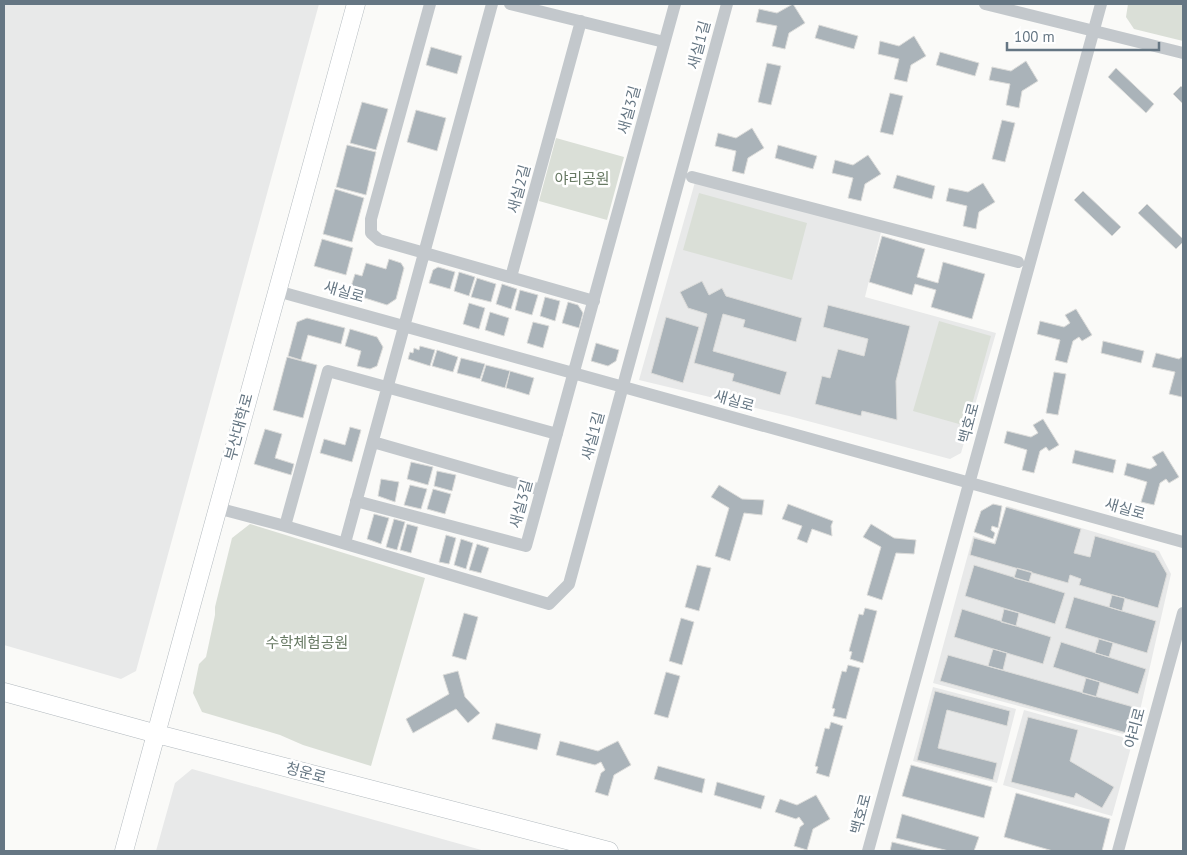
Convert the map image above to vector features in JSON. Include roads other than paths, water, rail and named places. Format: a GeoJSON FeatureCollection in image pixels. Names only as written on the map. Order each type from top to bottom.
{"type":"FeatureCollection","features":[{"type":"Feature","properties":{"kind":"street","name":"부산대학로"},"geometry":{"type":"LineString","coordinates":[[124,851],[356,4]]}},
{"type":"Feature","properties":{"kind":"street"},"geometry":{"type":"LineString","coordinates":[[430,4],[371,219],[371,233],[379,240],[424,254],[594,301]]}},
{"type":"Feature","properties":{"kind":"street"},"geometry":{"type":"LineString","coordinates":[[345,543],[492,4]]}},
{"type":"Feature","properties":{"kind":"street"},"geometry":{"type":"LineString","coordinates":[[510,4],[664,42]]}},
{"type":"Feature","properties":{"kind":"street","name":"새실3길"},"geometry":{"type":"LineString","coordinates":[[356,500],[526,546],[675,4]]}},
{"type":"Feature","properties":{"kind":"street","name":"새실1길"},"geometry":{"type":"LineString","coordinates":[[217,508],[345,543],[549,604],[569,584],[728,4]]}},
{"type":"Feature","properties":{"kind":"street"},"geometry":{"type":"LineString","coordinates":[[985,4],[1183,53]]}},
{"type":"Feature","properties":{"kind":"street","name":"백호로"},"geometry":{"type":"LineString","coordinates":[[868,851],[1101,4]]}},
{"type":"Feature","properties":{"kind":"street","name":"새실2길"},"geometry":{"type":"LineString","coordinates":[[511,277],[581,21]]}},
{"type":"Feature","properties":{"kind":"street"},"geometry":{"type":"LineString","coordinates":[[692,177],[1018,262]]}},
{"type":"Feature","properties":{"kind":"street","name":"새실로"},"geometry":{"type":"LineString","coordinates":[[277,291],[1183,542]]}},
{"type":"Feature","properties":{"kind":"street"},"geometry":{"type":"LineString","coordinates":[[284,526],[328,371],[557,434]]}},
{"type":"Feature","properties":{"kind":"street"},"geometry":{"type":"LineString","coordinates":[[373,442],[542,490]]}},
{"type":"Feature","properties":{"kind":"street","name":"야리로"},"geometry":{"type":"LineString","coordinates":[[1118,851],[1183,613]]}},
{"type":"Feature","properties":{"kind":"street","name":"청운로"},"geometry":{"type":"LineString","coordinates":[[4,692],[157,734],[608,851]]}},
{"type":"Feature","properties":{"kind":"park label","name":"야리공원"},"geometry":{"type":"Point","coordinates":[582,179]}},
{"type":"Feature","properties":{"kind":"park label","name":"수학체험공원"},"geometry":{"type":"Point","coordinates":[307,643]}}]}
